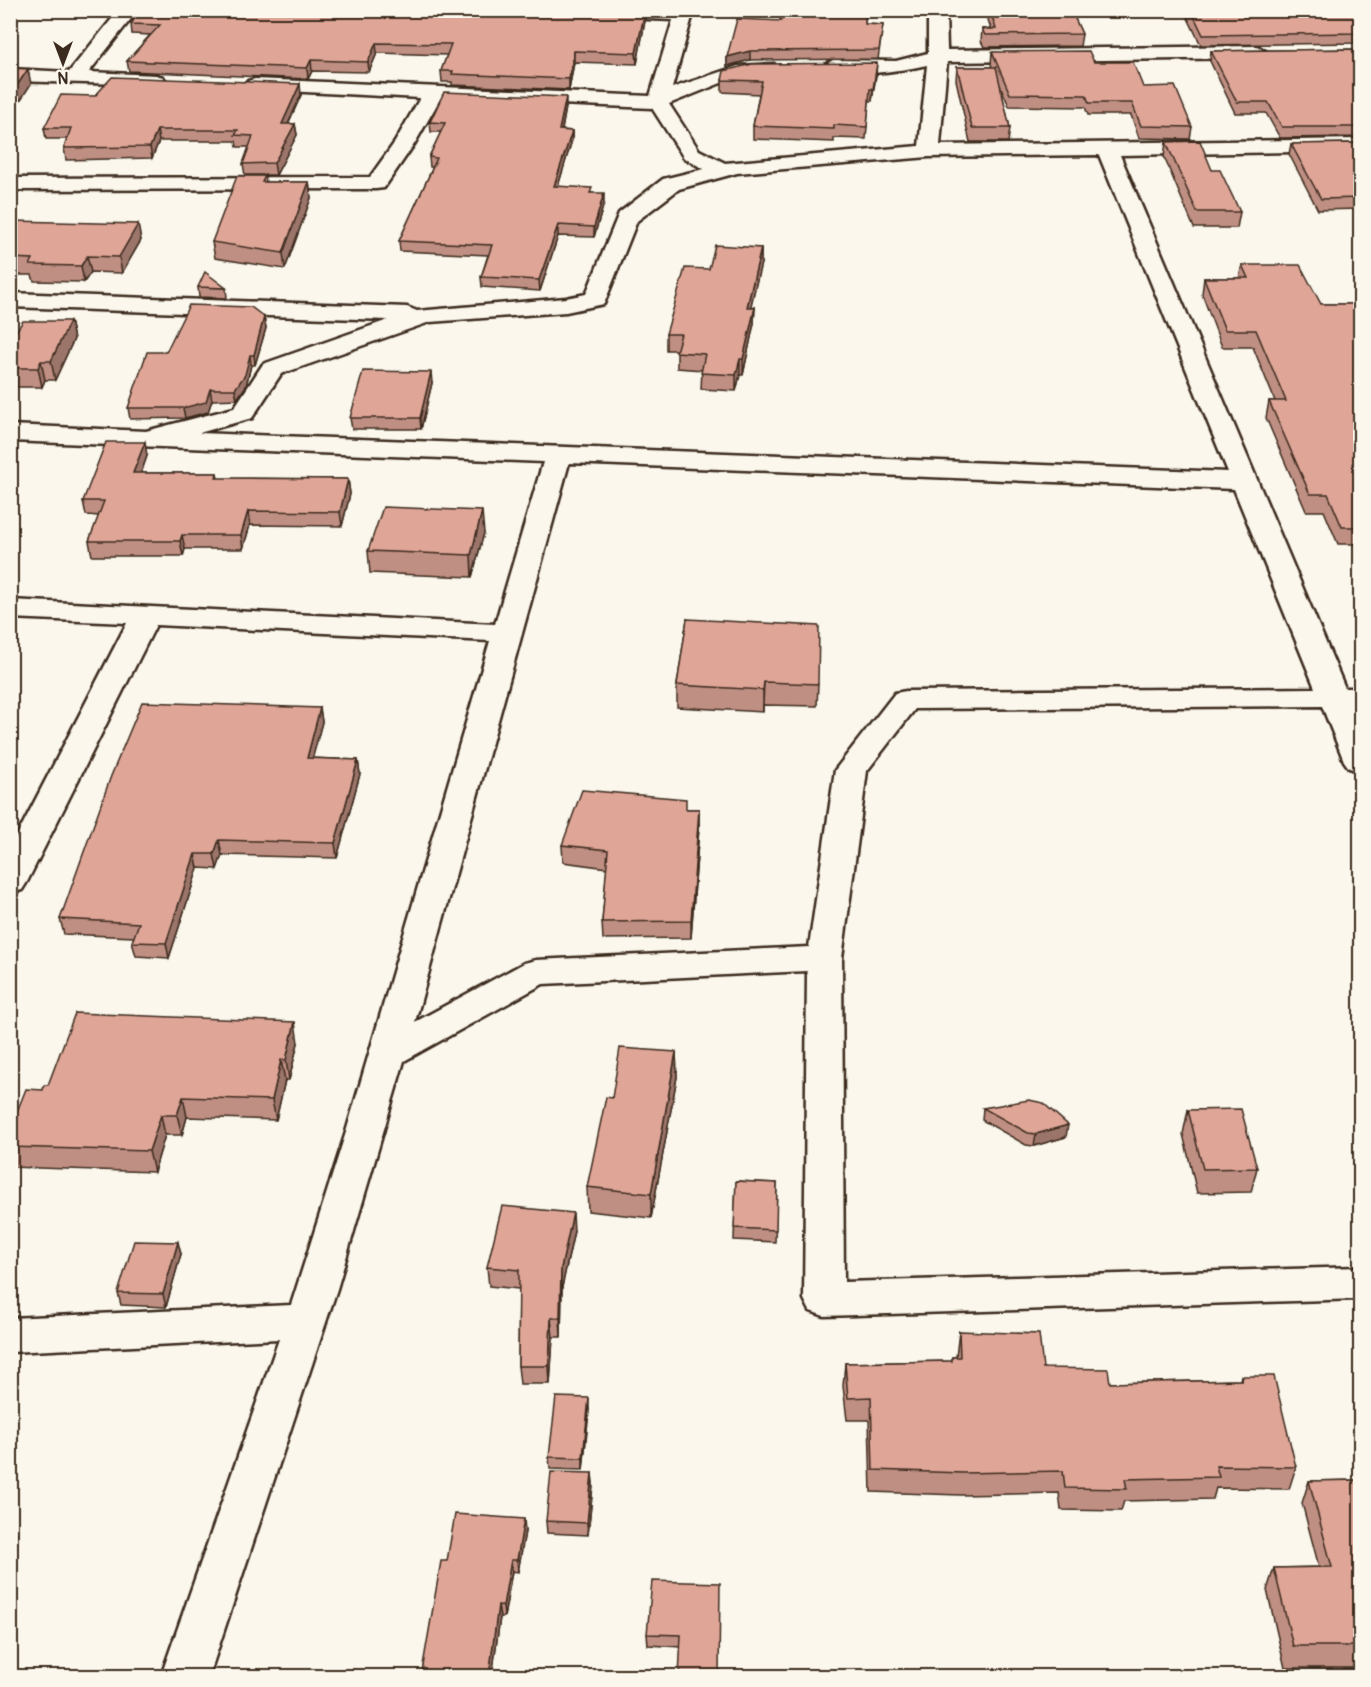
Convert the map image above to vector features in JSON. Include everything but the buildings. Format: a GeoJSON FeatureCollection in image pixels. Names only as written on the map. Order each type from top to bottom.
{"type":"FeatureCollection","features":[{"type":"Feature","properties":{"kind":"street"},"geometry":{"type":"LineString","coordinates":[[74,78],[129,10]]}},
{"type":"Feature","properties":{"kind":"street"},"geometry":{"type":"LineString","coordinates":[[569,10],[685,13],[658,102]]}},
{"type":"Feature","properties":{"kind":"street"},"geometry":{"type":"LineString","coordinates":[[929,151],[938,56],[937,10]]}},
{"type":"Feature","properties":{"kind":"street"},"geometry":{"type":"LineString","coordinates":[[819,66],[896,67],[938,56],[1280,52]]}},
{"type":"Feature","properties":{"kind":"street"},"geometry":{"type":"LineString","coordinates":[[230,84],[658,102],[709,79],[750,68],[784,67]]}},
{"type":"Feature","properties":{"kind":"street"},"geometry":{"type":"LineString","coordinates":[[10,75],[170,82]]}},
{"type":"Feature","properties":{"kind":"street"},"geometry":{"type":"LineString","coordinates":[[10,184],[376,183],[405,143],[433,93]]}},
{"type":"Feature","properties":{"kind":"street"},"geometry":{"type":"LineString","coordinates":[[658,102],[692,154],[723,170]]}},
{"type":"Feature","properties":{"kind":"street"},"geometry":{"type":"LineString","coordinates":[[10,300],[427,315],[566,305],[596,299],[627,218],[671,184],[736,167],[929,151],[1360,145]]}},
{"type":"Feature","properties":{"kind":"street"},"geometry":{"type":"LineString","coordinates":[[1107,148],[1244,481],[1347,697],[1360,761]]}},
{"type":"Feature","properties":{"kind":"street"},"geometry":{"type":"LineString","coordinates":[[148,438],[243,413],[272,369],[427,315]]}},
{"type":"Feature","properties":{"kind":"street"},"geometry":{"type":"LineString","coordinates":[[10,433],[1244,481]]}},
{"type":"Feature","properties":{"kind":"street"},"geometry":{"type":"LineString","coordinates":[[185,1677],[306,1321],[365,1136],[558,454]]}},
{"type":"Feature","properties":{"kind":"street"},"geometry":{"type":"LineString","coordinates":[[10,609],[509,633]]}},
{"type":"Feature","properties":{"kind":"street"},"geometry":{"type":"LineString","coordinates":[[10,882],[146,615]]}},
{"type":"Feature","properties":{"kind":"street"},"geometry":{"type":"LineString","coordinates":[[1347,697],[906,700],[851,770],[825,958],[824,1299],[1360,1283]]}},
{"type":"Feature","properties":{"kind":"street"},"geometry":{"type":"LineString","coordinates":[[388,1053],[536,972],[825,958]]}},
{"type":"Feature","properties":{"kind":"street"},"geometry":{"type":"LineString","coordinates":[[10,1335],[306,1321]]}}]}
